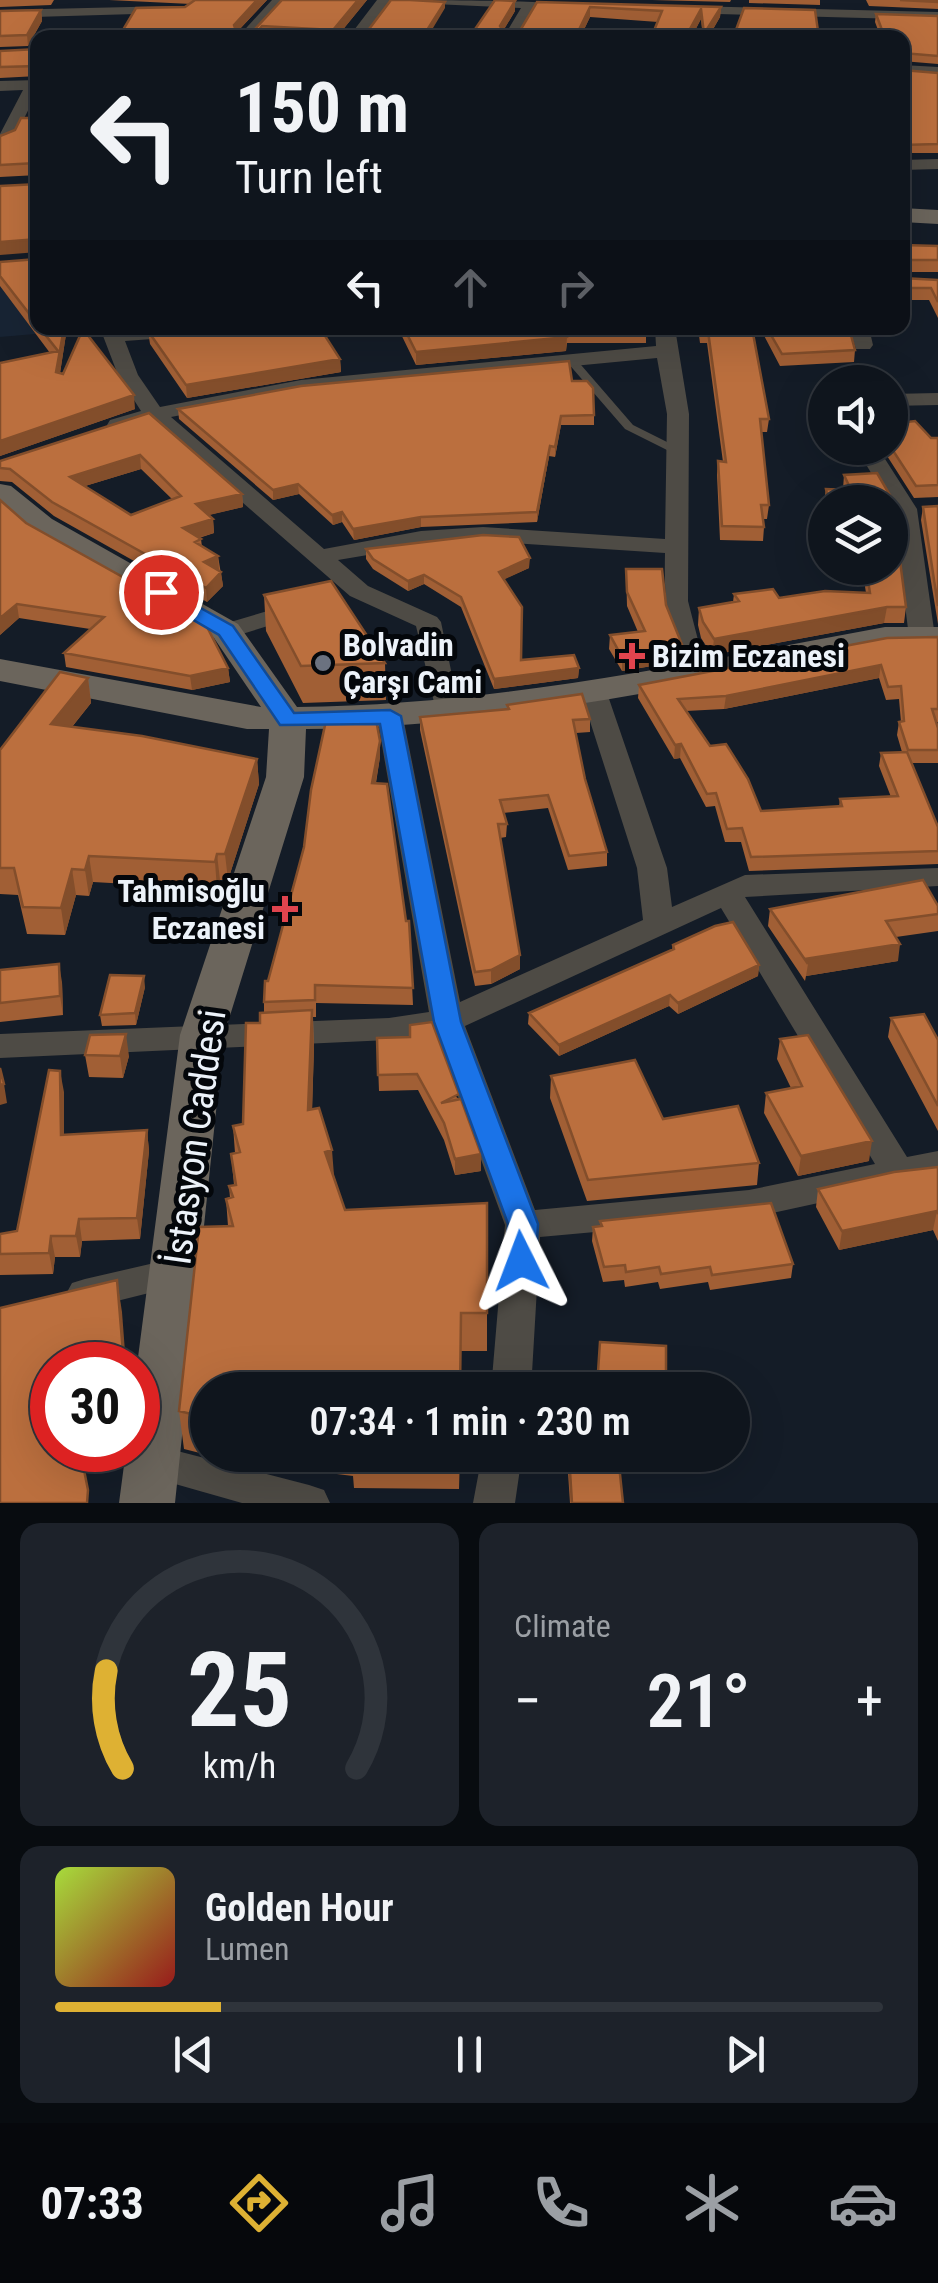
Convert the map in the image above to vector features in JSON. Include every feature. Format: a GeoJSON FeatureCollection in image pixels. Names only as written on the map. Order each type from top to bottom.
{"type":"FeatureCollection","features":[{"type":"Feature","properties":{"kind":"main road"},"geometry":{"type":"LineString","coordinates":[[910,215],[938,217]]}},
{"type":"Feature","properties":{"kind":"main road"},"geometry":{"type":"LineString","coordinates":[[0,493],[41,526],[226,631],[288,720]]}},
{"type":"Feature","properties":{"kind":"main road"},"geometry":{"type":"LineString","coordinates":[[0,670],[247,718],[288,720],[390,716],[594,693],[885,638],[930,637]]}},
{"type":"Feature","properties":{"kind":"main road","name":"İstasyon Caddesi"},"geometry":{"type":"LineString","coordinates":[[151,1482],[202,1034],[285,777],[288,720]]}},
{"type":"Feature","properties":{"kind":"street"},"geometry":{"type":"LineString","coordinates":[[252,30],[280,0]]}},
{"type":"Feature","properties":{"kind":"street"},"geometry":{"type":"LineString","coordinates":[[361,30],[384,0]]}},
{"type":"Feature","properties":{"kind":"street"},"geometry":{"type":"LineString","coordinates":[[395,0],[586,7]]}},
{"type":"Feature","properties":{"kind":"street"},"geometry":{"type":"LineString","coordinates":[[515,30],[531,2]]}},
{"type":"Feature","properties":{"kind":"street"},"geometry":{"type":"LineString","coordinates":[[662,9],[938,16]]}},
{"type":"Feature","properties":{"kind":"street"},"geometry":{"type":"LineString","coordinates":[[0,14],[186,10],[178,24]]}},
{"type":"Feature","properties":{"kind":"street"},"geometry":{"type":"LineString","coordinates":[[910,70],[938,72]]}},
{"type":"Feature","properties":{"kind":"street"},"geometry":{"type":"LineString","coordinates":[[0,86],[30,85]]}},
{"type":"Feature","properties":{"kind":"street"},"geometry":{"type":"LineString","coordinates":[[5,140],[30,94]]}},
{"type":"Feature","properties":{"kind":"street"},"geometry":{"type":"LineString","coordinates":[[910,165],[938,164]]}},
{"type":"Feature","properties":{"kind":"street"},"geometry":{"type":"LineString","coordinates":[[111,335],[128,375],[154,414],[359,591],[428,622],[446,709]]}},
{"type":"Feature","properties":{"kind":"street"},"geometry":{"type":"LineString","coordinates":[[103,430],[154,414],[301,386],[571,360],[665,339],[678,414],[679,620],[685,640],[705,672]]}},
{"type":"Feature","properties":{"kind":"street"},"geometry":{"type":"LineString","coordinates":[[908,400],[938,399]]}},
{"type":"Feature","properties":{"kind":"street"},"geometry":{"type":"LineString","coordinates":[[880,465],[913,509],[930,637]]}},
{"type":"Feature","properties":{"kind":"street"},"geometry":{"type":"LineString","coordinates":[[318,557],[427,538],[479,534],[535,534],[677,547]]}},
{"type":"Feature","properties":{"kind":"street"},"geometry":{"type":"LineString","coordinates":[[226,631],[359,591]]}},
{"type":"Feature","properties":{"kind":"street"},"geometry":{"type":"LineString","coordinates":[[594,693],[652,868],[659,926]]}},
{"type":"Feature","properties":{"kind":"street"},"geometry":{"type":"LineString","coordinates":[[390,716],[448,1022],[523,1224],[513,1372]]}},
{"type":"Feature","properties":{"kind":"street"},"geometry":{"type":"LineString","coordinates":[[0,1046],[202,1034],[389,1029],[448,1022],[744,885],[938,876]]}},
{"type":"Feature","properties":{"kind":"street"},"geometry":{"type":"LineString","coordinates":[[728,894],[898,1172]]}},
{"type":"Feature","properties":{"kind":"street"},"geometry":{"type":"LineString","coordinates":[[523,1224],[749,1204],[938,1164]]}},
{"type":"Feature","properties":{"kind":"street"},"geometry":{"type":"LineString","coordinates":[[53,1302],[176,1273]]}},
{"type":"Feature","properties":{"kind":"street"},"geometry":{"type":"LineString","coordinates":[[494,1503],[499,1472]]}},
{"type":"Feature","properties":{"kind":"street"},"geometry":{"type":"LineString","coordinates":[[151,1482],[309,1503]]}},
{"type":"Feature","properties":{"kind":"lane"},"geometry":{"type":"LineString","coordinates":[[571,360],[629,427],[678,451]]}},
{"type":"Feature","properties":{"kind":"shaded area"},"geometry":{"type":"Polygon","coordinates":[[[0,268],[30,315],[30,334],[0,337],[0,268]]]}},
{"type":"Feature","properties":{"kind":"building"},"geometry":{"type":"Polygon","coordinates":[[[195,0],[257,0],[234,25],[236,30],[123,30],[136,8],[185,7],[195,0]]]}},
{"type":"Feature","properties":{"kind":"building"},"geometry":{"type":"Polygon","coordinates":[[[282,0],[358,0],[333,30],[262,26],[254,30],[282,0]]]}},
{"type":"Feature","properties":{"kind":"building"},"geometry":{"type":"Polygon","coordinates":[[[391,0],[445,2],[427,30],[368,30],[391,0]]]}},
{"type":"Feature","properties":{"kind":"building"},"geometry":{"type":"Polygon","coordinates":[[[495,0],[515,1],[500,26],[502,30],[474,30],[495,0]]]}},
{"type":"Feature","properties":{"kind":"building"},"geometry":{"type":"Polygon","coordinates":[[[537,2],[721,7],[707,30],[701,9],[689,30],[654,30],[662,11],[590,7],[579,30],[512,30],[521,29],[537,2]]]}},
{"type":"Feature","properties":{"kind":"building"},"geometry":{"type":"Polygon","coordinates":[[[744,8],[815,10],[818,30],[736,30],[744,8]]]}},
{"type":"Feature","properties":{"kind":"building"},"geometry":{"type":"Polygon","coordinates":[[[41,10],[27,35],[0,36],[0,11],[41,10]]]}},
{"type":"Feature","properties":{"kind":"building"},"geometry":{"type":"Polygon","coordinates":[[[876,14],[938,16],[938,56],[910,54],[910,30],[882,30],[876,14]]]}},
{"type":"Feature","properties":{"kind":"building"},"geometry":{"type":"Polygon","coordinates":[[[30,49],[30,66],[0,67],[0,51],[30,49]]]}},
{"type":"Feature","properties":{"kind":"building"},"geometry":{"type":"Polygon","coordinates":[[[910,71],[938,73],[938,144],[910,145],[910,71]]]}},
{"type":"Feature","properties":{"kind":"building"},"geometry":{"type":"Polygon","coordinates":[[[21,118],[30,118],[30,163],[0,165],[0,136],[15,130],[21,118]]]}},
{"type":"Feature","properties":{"kind":"building"},"geometry":{"type":"Polygon","coordinates":[[[30,184],[30,240],[0,242],[0,186],[30,184]]]}},
{"type":"Feature","properties":{"kind":"building"},"geometry":{"type":"Polygon","coordinates":[[[910,245],[938,246],[938,260],[910,260],[910,245]]]}},
{"type":"Feature","properties":{"kind":"building"},"geometry":{"type":"Polygon","coordinates":[[[30,260],[30,315],[0,276],[0,262],[30,260]]]}},
{"type":"Feature","properties":{"kind":"building"},"geometry":{"type":"Polygon","coordinates":[[[910,278],[938,280],[938,302],[931,288],[910,288],[910,278]]]}},
{"type":"Feature","properties":{"kind":"building"},"geometry":{"type":"Polygon","coordinates":[[[45,335],[63,335],[56,372],[63,374],[80,335],[88,335],[134,395],[0,441],[0,363],[58,351],[45,335]]]}},
{"type":"Feature","properties":{"kind":"building"},"geometry":{"type":"Polygon","coordinates":[[[151,335],[325,335],[340,359],[186,385],[151,335]]]}},
{"type":"Feature","properties":{"kind":"building"},"geometry":{"type":"Polygon","coordinates":[[[408,335],[567,337],[416,352],[408,335]]]}},
{"type":"Feature","properties":{"kind":"building"},"geometry":{"type":"Polygon","coordinates":[[[709,335],[753,335],[769,419],[760,419],[769,505],[761,505],[764,527],[722,526],[718,461],[726,462],[709,335]]]}},
{"type":"Feature","properties":{"kind":"building"},"geometry":{"type":"Polygon","coordinates":[[[771,335],[851,335],[855,350],[782,354],[771,335]]]}},
{"type":"Feature","properties":{"kind":"building"},"geometry":{"type":"Polygon","coordinates":[[[569,361],[572,381],[587,381],[593,388],[594,415],[561,416],[555,447],[550,446],[537,512],[421,517],[353,529],[342,512],[332,515],[298,484],[273,490],[178,409],[301,386],[569,361]]]}},
{"type":"Feature","properties":{"kind":"building"},"geometry":{"type":"Polygon","coordinates":[[[149,413],[242,494],[196,504],[213,519],[183,528],[201,539],[195,542],[218,556],[204,562],[221,572],[206,588],[52,502],[10,469],[0,468],[0,461],[149,413]],[[140,455],[70,477],[131,515],[181,496],[140,455]]]}},
{"type":"Feature","properties":{"kind":"building"},"geometry":{"type":"Polygon","coordinates":[[[915,421],[931,438],[938,438],[938,485],[916,486],[902,465],[908,465],[908,422],[915,421]]]}},
{"type":"Feature","properties":{"kind":"building"},"geometry":{"type":"Polygon","coordinates":[[[877,473],[884,485],[849,485],[844,475],[877,473]]]}},
{"type":"Feature","properties":{"kind":"building"},"geometry":{"type":"Polygon","coordinates":[[[0,500],[26,523],[205,623],[228,668],[190,676],[64,653],[104,617],[17,604],[0,618],[0,500]]]}},
{"type":"Feature","properties":{"kind":"building"},"geometry":{"type":"Polygon","coordinates":[[[938,506],[938,606],[923,507],[938,506]]]}},
{"type":"Feature","properties":{"kind":"building"},"geometry":{"type":"Polygon","coordinates":[[[483,535],[519,537],[530,558],[499,572],[522,607],[521,660],[574,655],[579,668],[494,679],[461,597],[424,575],[408,581],[373,559],[366,549],[483,535]]]}},
{"type":"Feature","properties":{"kind":"building"},"geometry":{"type":"Polygon","coordinates":[[[626,569],[662,569],[666,605],[683,647],[622,657],[610,635],[645,631],[627,592],[626,569]]]}},
{"type":"Feature","properties":{"kind":"building"},"geometry":{"type":"Polygon","coordinates":[[[331,581],[385,663],[301,666],[264,595],[331,581]]]}},
{"type":"Feature","properties":{"kind":"building"},"geometry":{"type":"Polygon","coordinates":[[[869,585],[903,585],[906,607],[887,607],[714,639],[699,608],[739,601],[734,594],[773,589],[779,598],[825,591],[870,593],[869,585]]]}},
{"type":"Feature","properties":{"kind":"building"},"geometry":{"type":"Polygon","coordinates":[[[938,637],[938,709],[932,709],[938,728],[938,750],[908,750],[899,722],[904,721],[901,686],[888,687],[881,665],[726,696],[678,699],[710,746],[726,744],[748,779],[761,811],[842,806],[840,799],[898,796],[881,753],[907,752],[938,827],[938,851],[751,857],[742,828],[727,829],[716,793],[707,794],[681,744],[675,745],[639,685],[887,638],[938,637]]]}},
{"type":"Feature","properties":{"kind":"building"},"geometry":{"type":"Polygon","coordinates":[[[60,672],[88,678],[51,724],[142,736],[257,759],[225,854],[217,854],[215,862],[89,856],[85,870],[72,869],[61,908],[23,907],[14,868],[0,868],[0,750],[60,672]]]}},
{"type":"Feature","properties":{"kind":"building"},"geometry":{"type":"Polygon","coordinates":[[[582,694],[590,719],[573,720],[585,779],[607,852],[569,856],[548,795],[500,800],[507,824],[498,824],[520,955],[491,970],[475,972],[420,717],[509,709],[507,705],[582,694]]]}},
{"type":"Feature","properties":{"kind":"building"},"geometry":{"type":"Polygon","coordinates":[[[375,714],[380,741],[372,783],[387,784],[409,921],[413,988],[315,985],[315,1000],[264,1002],[265,981],[304,847],[327,716],[375,714]]]}},
{"type":"Feature","properties":{"kind":"building"},"geometry":{"type":"Polygon","coordinates":[[[923,880],[938,906],[938,914],[886,921],[900,944],[805,959],[808,964],[770,909],[923,880]]]}},
{"type":"Feature","properties":{"kind":"building"},"geometry":{"type":"Polygon","coordinates":[[[733,922],[759,965],[678,1003],[670,995],[559,1045],[529,1013],[674,949],[673,945],[715,926],[733,922]]]}},
{"type":"Feature","properties":{"kind":"building"},"geometry":{"type":"Polygon","coordinates":[[[59,964],[60,996],[0,1003],[0,970],[59,964]]]}},
{"type":"Feature","properties":{"kind":"building"},"geometry":{"type":"Polygon","coordinates":[[[110,975],[144,976],[135,1013],[100,1015],[110,975]]]}},
{"type":"Feature","properties":{"kind":"building"},"geometry":{"type":"Polygon","coordinates":[[[312,1010],[308,1110],[319,1108],[332,1150],[325,1152],[345,1210],[487,1203],[487,1313],[461,1313],[460,1372],[190,1372],[190,1414],[179,1411],[199,1227],[233,1226],[226,1199],[233,1197],[229,1186],[236,1185],[231,1154],[240,1152],[233,1126],[243,1124],[246,1023],[260,1023],[260,1013],[312,1010]]]}},
{"type":"Feature","properties":{"kind":"building"},"geometry":{"type":"Polygon","coordinates":[[[924,1014],[938,1040],[938,1106],[891,1018],[924,1014]]]}},
{"type":"Feature","properties":{"kind":"building"},"geometry":{"type":"Polygon","coordinates":[[[432,1022],[459,1094],[441,1103],[461,1099],[481,1154],[455,1159],[444,1123],[417,1074],[378,1075],[377,1038],[410,1037],[410,1025],[432,1022]]]}},
{"type":"Feature","properties":{"kind":"building"},"geometry":{"type":"Polygon","coordinates":[[[126,1034],[120,1056],[85,1055],[90,1035],[126,1034]]]}},
{"type":"Feature","properties":{"kind":"building"},"geometry":{"type":"Polygon","coordinates":[[[808,1035],[872,1141],[801,1156],[766,1093],[802,1086],[780,1039],[808,1035]]]}},
{"type":"Feature","properties":{"kind":"building"},"geometry":{"type":"Polygon","coordinates":[[[635,1060],[663,1119],[738,1106],[759,1163],[588,1180],[551,1076],[635,1060]]]}},
{"type":"Feature","properties":{"kind":"building"},"geometry":{"type":"Polygon","coordinates":[[[49,1070],[60,1071],[61,1135],[147,1130],[137,1218],[79,1219],[76,1236],[51,1236],[49,1253],[0,1254],[0,1234],[17,1231],[49,1070]]]}},
{"type":"Feature","properties":{"kind":"building"},"geometry":{"type":"Polygon","coordinates":[[[938,1167],[938,1214],[937,1211],[842,1231],[818,1189],[894,1172],[938,1167]]]}},
{"type":"Feature","properties":{"kind":"building"},"geometry":{"type":"Polygon","coordinates":[[[771,1203],[793,1264],[712,1275],[710,1267],[661,1274],[659,1267],[626,1272],[625,1265],[604,1267],[593,1227],[602,1226],[600,1221],[771,1203]]]}},
{"type":"Feature","properties":{"kind":"building"},"geometry":{"type":"Polygon","coordinates":[[[117,1280],[122,1342],[30,1342],[30,1472],[84,1472],[87,1503],[0,1503],[0,1308],[117,1280]]]}},
{"type":"Feature","properties":{"kind":"building"},"geometry":{"type":"Polygon","coordinates":[[[600,1342],[666,1346],[666,1372],[598,1372],[600,1342]]]}},
{"type":"Feature","properties":{"kind":"building"},"geometry":{"type":"Polygon","coordinates":[[[570,1472],[620,1472],[623,1503],[572,1503],[570,1472]]]}},
{"type":"Feature","properties":{"kind":"place","name":"Bizim Eczanesi"},"geometry":{"type":"Point","coordinates":[632,656]}},
{"type":"Feature","properties":{"kind":"place","name":"Bolvadin Çarşı Cami"},"geometry":{"type":"Point","coordinates":[323,663]}},
{"type":"Feature","properties":{"kind":"place","name":"Tahmisoğlu Eczanesi"},"geometry":{"type":"Point","coordinates":[285,909]}},
{"type":"Feature","properties":{"kind":"route"},"geometry":{"type":"LineString","coordinates":[[161,592],[226,631],[288,720],[390,716],[448,1022],[523,1224],[521,1261]]}}]}
